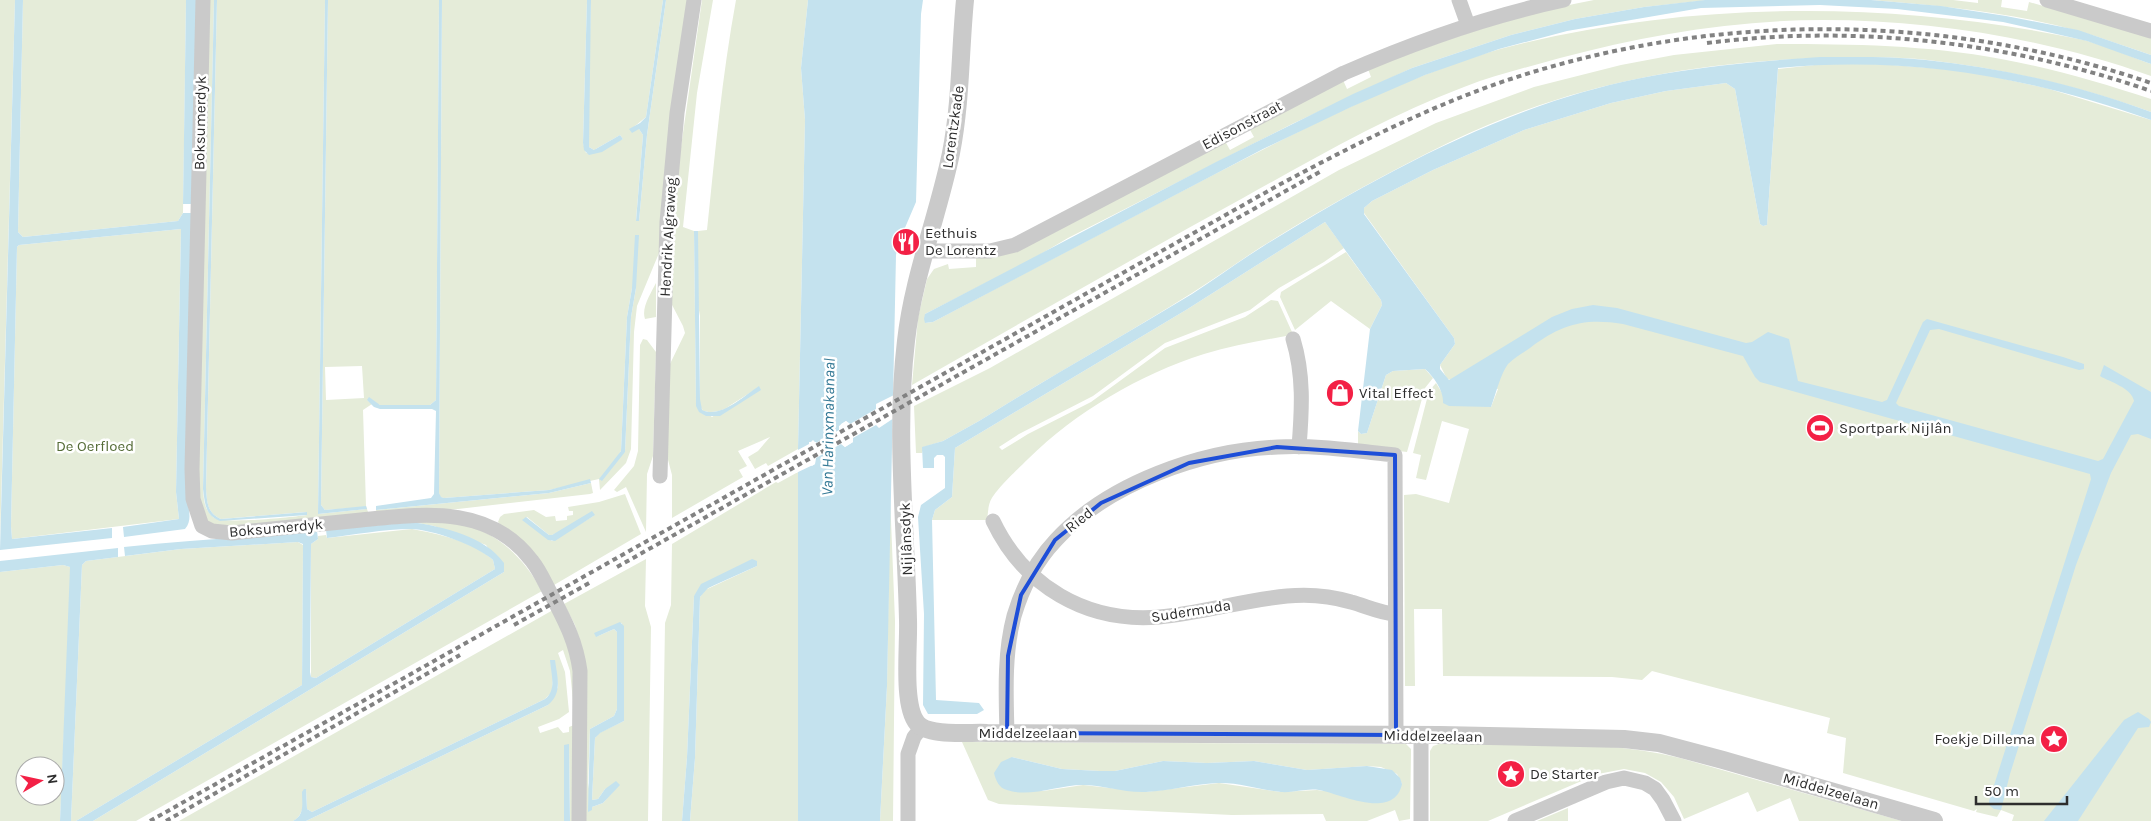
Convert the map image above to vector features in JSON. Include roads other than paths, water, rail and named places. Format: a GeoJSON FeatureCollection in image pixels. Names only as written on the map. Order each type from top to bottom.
{"type":"FeatureCollection","features":[{"type":"Feature","properties":{"kind":"street","name":"Boksumerdyk"},"geometry":{"type":"LineString","coordinates":[[203,0],[192,469],[194,499],[202,526],[212,531],[232,533],[437,514],[477,522],[505,536],[520,547],[534,562],[572,635],[577,651],[580,672],[579,821]]}},
{"type":"Feature","properties":{"kind":"street","name":"Hendrik Algraweg"},"geometry":{"type":"LineString","coordinates":[[660,476],[667,222],[677,113],[694,0]]}},
{"type":"Feature","properties":{"kind":"street","name":"Lorentzkade"},"geometry":{"type":"LineString","coordinates":[[925,251],[944,184],[956,129],[965,0]]}},
{"type":"Feature","properties":{"kind":"street"},"geometry":{"type":"LineString","coordinates":[[1459,0],[1468,25]]}},
{"type":"Feature","properties":{"kind":"street","name":"Edisonstraat"},"geometry":{"type":"LineString","coordinates":[[925,251],[990,251],[1015,245],[1344,73],[1396,50],[1468,25],[1522,9],[1564,0]]}},
{"type":"Feature","properties":{"kind":"street"},"geometry":{"type":"LineString","coordinates":[[2047,0],[2078,4],[2151,30]]}},
{"type":"Feature","properties":{"kind":"street","name":"Nijlânsdyk"},"geometry":{"type":"LineString","coordinates":[[921,728],[911,713],[908,699],[909,641],[902,426],[903,373],[909,315],[925,251]]}},
{"type":"Feature","properties":{"kind":"street"},"geometry":{"type":"LineString","coordinates":[[1293,339],[1298,355],[1302,387],[1299,446]]}},
{"type":"Feature","properties":{"kind":"street","name":"Ried"},"geometry":{"type":"LineString","coordinates":[[1007,733],[1010,634],[1021,595],[1048,549],[1073,524],[1101,503],[1145,480],[1189,463],[1218,455],[1257,449],[1299,446],[1395,455],[1396,735]]}},
{"type":"Feature","properties":{"kind":"street","name":"Sudermuda"},"geometry":{"type":"LineString","coordinates":[[993,521],[1014,556],[1031,575],[1070,601],[1095,611],[1119,616],[1161,617],[1301,595],[1332,598],[1395,614]]}},
{"type":"Feature","properties":{"kind":"street"},"geometry":{"type":"LineString","coordinates":[[908,821],[908,754],[914,737],[921,728]]}},
{"type":"Feature","properties":{"kind":"street","name":"Middelzeelaan"},"geometry":{"type":"LineString","coordinates":[[921,728],[932,732],[1624,738],[1659,743],[1934,821]]}},
{"type":"Feature","properties":{"kind":"street"},"geometry":{"type":"LineString","coordinates":[[1421,735],[1421,821]]}},
{"type":"Feature","properties":{"kind":"street"},"geometry":{"type":"LineString","coordinates":[[1515,821],[1606,782],[1624,778],[1645,783],[1655,789],[1674,821]]}},
{"type":"Feature","properties":{"kind":"water"},"geometry":{"type":"Polygon","coordinates":[[[15,0],[23,0],[18,232],[23,237],[178,221],[183,213],[192,213],[188,502],[190,516],[189,523],[185,529],[124,537],[123,527],[179,519],[176,492],[181,229],[19,245],[17,247],[12,539],[112,528],[112,538],[0,550],[15,0]]]}},
{"type":"Feature","properties":{"kind":"water"},"geometry":{"type":"Polygon","coordinates":[[[186,0],[197,0],[192,204],[183,204],[186,0]]]}},
{"type":"Feature","properties":{"kind":"water"},"geometry":{"type":"Polygon","coordinates":[[[214,0],[217,0],[207,502],[213,514],[221,519],[307,512],[307,515],[220,521],[211,516],[204,499],[214,0]]]}},
{"type":"Feature","properties":{"kind":"water"},"geometry":{"type":"Polygon","coordinates":[[[325,0],[328,0],[321,505],[325,510],[366,506],[367,509],[318,514],[325,0]]]}},
{"type":"Feature","properties":{"kind":"water"},"geometry":{"type":"Polygon","coordinates":[[[439,0],[442,0],[439,493],[444,498],[549,490],[590,479],[591,483],[549,493],[376,510],[376,506],[431,498],[434,494],[436,411],[432,409],[380,409],[374,407],[367,400],[369,397],[380,405],[430,405],[436,400],[439,0]]]}},
{"type":"Feature","properties":{"kind":"water"},"geometry":{"type":"Polygon","coordinates":[[[587,0],[591,0],[589,147],[594,150],[620,135],[623,139],[602,152],[589,155],[584,150],[583,143],[587,0]]]}},
{"type":"Feature","properties":{"kind":"water"},"geometry":{"type":"Polygon","coordinates":[[[663,0],[666,0],[647,135],[639,221],[636,221],[643,135],[639,129],[632,133],[629,129],[646,117],[663,0]]]}},
{"type":"Feature","properties":{"kind":"water","name":"Van Harinxmakanaal"},"geometry":{"type":"Polygon","coordinates":[[[808,0],[923,0],[921,14],[916,202],[898,244],[896,255],[887,686],[880,821],[798,821],[798,449],[805,120],[801,68],[808,0]],[[846,421],[839,426],[839,442],[845,447],[853,442],[850,424],[846,421]],[[809,442],[809,464],[812,466],[815,464],[816,442],[809,442]]]}},
{"type":"Feature","properties":{"kind":"water"},"geometry":{"type":"Polygon","coordinates":[[[1705,0],[1871,0],[1941,6],[2078,30],[2151,55],[2151,64],[2087,41],[2003,22],[1897,9],[1820,5],[1701,8],[1567,31],[1499,49],[1425,75],[1351,107],[1263,149],[933,322],[925,323],[925,314],[1216,162],[1353,94],[1412,68],[1511,35],[1575,19],[1644,7],[1705,0]]]}},
{"type":"Feature","properties":{"kind":"water"},"geometry":{"type":"Polygon","coordinates":[[[1820,57],[1913,59],[1955,63],[2012,73],[2124,102],[2151,112],[2151,120],[2059,92],[1967,73],[1874,65],[1778,68],[1767,225],[1763,226],[1760,224],[1735,89],[1726,83],[1666,91],[1611,103],[1524,130],[1433,170],[1372,201],[1364,208],[1364,214],[1454,338],[1455,344],[1440,365],[1440,369],[1449,380],[1552,317],[1572,309],[1593,305],[1617,308],[1746,343],[1752,342],[1768,332],[1789,339],[1798,381],[1882,402],[1887,400],[1923,322],[1927,319],[2063,357],[2084,364],[2084,369],[2079,370],[1939,329],[1930,330],[1896,403],[1899,406],[2098,461],[2103,459],[2134,401],[2125,389],[2100,376],[2104,365],[2151,392],[2151,439],[2138,434],[2131,435],[2111,473],[2076,565],[2010,774],[2001,810],[1994,809],[1989,805],[1989,801],[2091,479],[2090,474],[1760,382],[1743,356],[1623,324],[1609,322],[1585,323],[1563,328],[1516,358],[1505,368],[1491,407],[1449,406],[1443,403],[1438,384],[1425,369],[1393,371],[1386,375],[1367,433],[1361,434],[1358,431],[1370,329],[1382,305],[1381,300],[1325,222],[1186,310],[955,448],[952,497],[935,510],[932,520],[936,700],[979,703],[984,710],[977,714],[928,714],[923,705],[924,614],[918,517],[921,505],[945,488],[945,457],[937,455],[934,458],[934,468],[923,468],[922,447],[943,441],[979,421],[1192,294],[1262,247],[1367,185],[1477,131],[1554,101],[1619,83],[1685,70],[1752,62],[1820,57]]]}},
{"type":"Feature","properties":{"kind":"water"},"geometry":{"type":"Polygon","coordinates":[[[694,231],[698,231],[700,399],[702,410],[709,412],[724,409],[759,386],[761,390],[720,416],[706,416],[699,412],[696,406],[694,231]]]}},
{"type":"Feature","properties":{"kind":"water"},"geometry":{"type":"Polygon","coordinates":[[[635,235],[639,235],[636,288],[631,317],[625,452],[602,481],[599,479],[621,451],[627,317],[632,288],[635,235]]]}},
{"type":"Feature","properties":{"kind":"water"},"geometry":{"type":"Polygon","coordinates":[[[592,511],[595,515],[555,541],[548,540],[522,520],[526,517],[549,535],[552,535],[592,511]]]}},
{"type":"Feature","properties":{"kind":"water"},"geometry":{"type":"Polygon","coordinates":[[[412,522],[450,530],[475,539],[496,554],[504,563],[504,572],[93,821],[76,821],[302,685],[303,544],[298,542],[181,549],[125,556],[124,547],[317,531],[318,539],[311,544],[310,672],[311,677],[316,678],[495,569],[493,560],[477,549],[454,539],[420,530],[390,530],[327,538],[326,530],[412,522]]]}},
{"type":"Feature","properties":{"kind":"water"},"geometry":{"type":"Polygon","coordinates":[[[118,548],[118,557],[86,561],[82,565],[71,821],[60,821],[61,806],[65,806],[65,756],[63,756],[70,567],[63,565],[0,572],[0,561],[118,548]]]}},
{"type":"Feature","properties":{"kind":"water"},"geometry":{"type":"Polygon","coordinates":[[[752,559],[757,561],[757,566],[708,588],[700,597],[695,758],[690,821],[682,821],[687,757],[694,596],[701,584],[752,559]]]}},
{"type":"Feature","properties":{"kind":"water"},"geometry":{"type":"Polygon","coordinates":[[[620,622],[624,626],[624,721],[600,733],[595,738],[592,800],[598,799],[605,789],[616,781],[620,785],[603,803],[592,807],[592,810],[588,812],[590,729],[614,716],[617,709],[617,632],[614,629],[596,637],[594,633],[620,622]]]}},
{"type":"Feature","properties":{"kind":"water"},"geometry":{"type":"Polygon","coordinates":[[[550,660],[555,660],[558,684],[556,695],[548,705],[306,821],[293,821],[301,812],[302,792],[304,789],[306,789],[307,809],[312,812],[545,699],[549,695],[552,686],[550,660]]]}},
{"type":"Feature","properties":{"kind":"water"},"geometry":{"type":"Polygon","coordinates":[[[2138,712],[2149,719],[2151,722],[2149,727],[2138,728],[2078,821],[2044,821],[2124,720],[2138,712]]]}},
{"type":"Feature","properties":{"kind":"water"},"geometry":{"type":"Polygon","coordinates":[[[569,744],[570,821],[564,821],[564,745],[569,744]]]}},
{"type":"Feature","properties":{"kind":"water"},"geometry":{"type":"Polygon","coordinates":[[[1012,757],[1062,769],[1100,771],[1115,771],[1163,761],[1207,763],[1254,761],[1307,770],[1367,766],[1392,770],[1400,778],[1402,784],[1397,795],[1389,801],[1378,803],[1353,800],[1319,790],[1281,792],[1225,783],[1146,792],[1082,785],[1025,793],[1002,788],[994,773],[1001,762],[1012,757]]]}},
{"type":"Feature","properties":{"kind":"railway"},"geometry":{"type":"LineString","coordinates":[[150,821],[1277,186],[1385,131],[1440,106],[1496,84],[1576,60],[1657,43],[1740,33],[1823,29],[1907,32],[1990,43],[2071,59],[2151,83]]}},
{"type":"Feature","properties":{"kind":"railway"},"geometry":{"type":"LineString","coordinates":[[1707,43],[1819,36],[1875,37],[1932,42],[1988,49],[2043,60],[2098,74],[2151,91]]}},
{"type":"Feature","properties":{"kind":"railway"},"geometry":{"type":"LineString","coordinates":[[617,567],[1323,170]]}},
{"type":"Feature","properties":{"kind":"railway"},"geometry":{"type":"LineString","coordinates":[[514,625],[591,582]]}},
{"type":"Feature","properties":{"kind":"railway"},"geometry":{"type":"LineString","coordinates":[[166,821],[460,655]]}},
{"type":"Feature","properties":{"kind":"place","name":"Eethuis De Lorentz"},"geometry":{"type":"Point","coordinates":[906,242]}},
{"type":"Feature","properties":{"kind":"place","name":"Vital Effect"},"geometry":{"type":"Point","coordinates":[1340,393]}},
{"type":"Feature","properties":{"kind":"place","name":"Sportpark Nijlân"},"geometry":{"type":"Point","coordinates":[1820,428]}},
{"type":"Feature","properties":{"kind":"place","name":"Foekje Dillema"},"geometry":{"type":"Point","coordinates":[2054,739]}},
{"type":"Feature","properties":{"kind":"place","name":"De Starter"},"geometry":{"type":"Point","coordinates":[1511,774]}},
{"type":"Feature","properties":{"kind":"park label","name":"De Oerfloed"},"geometry":{"type":"Point","coordinates":[95,446]}}]}
